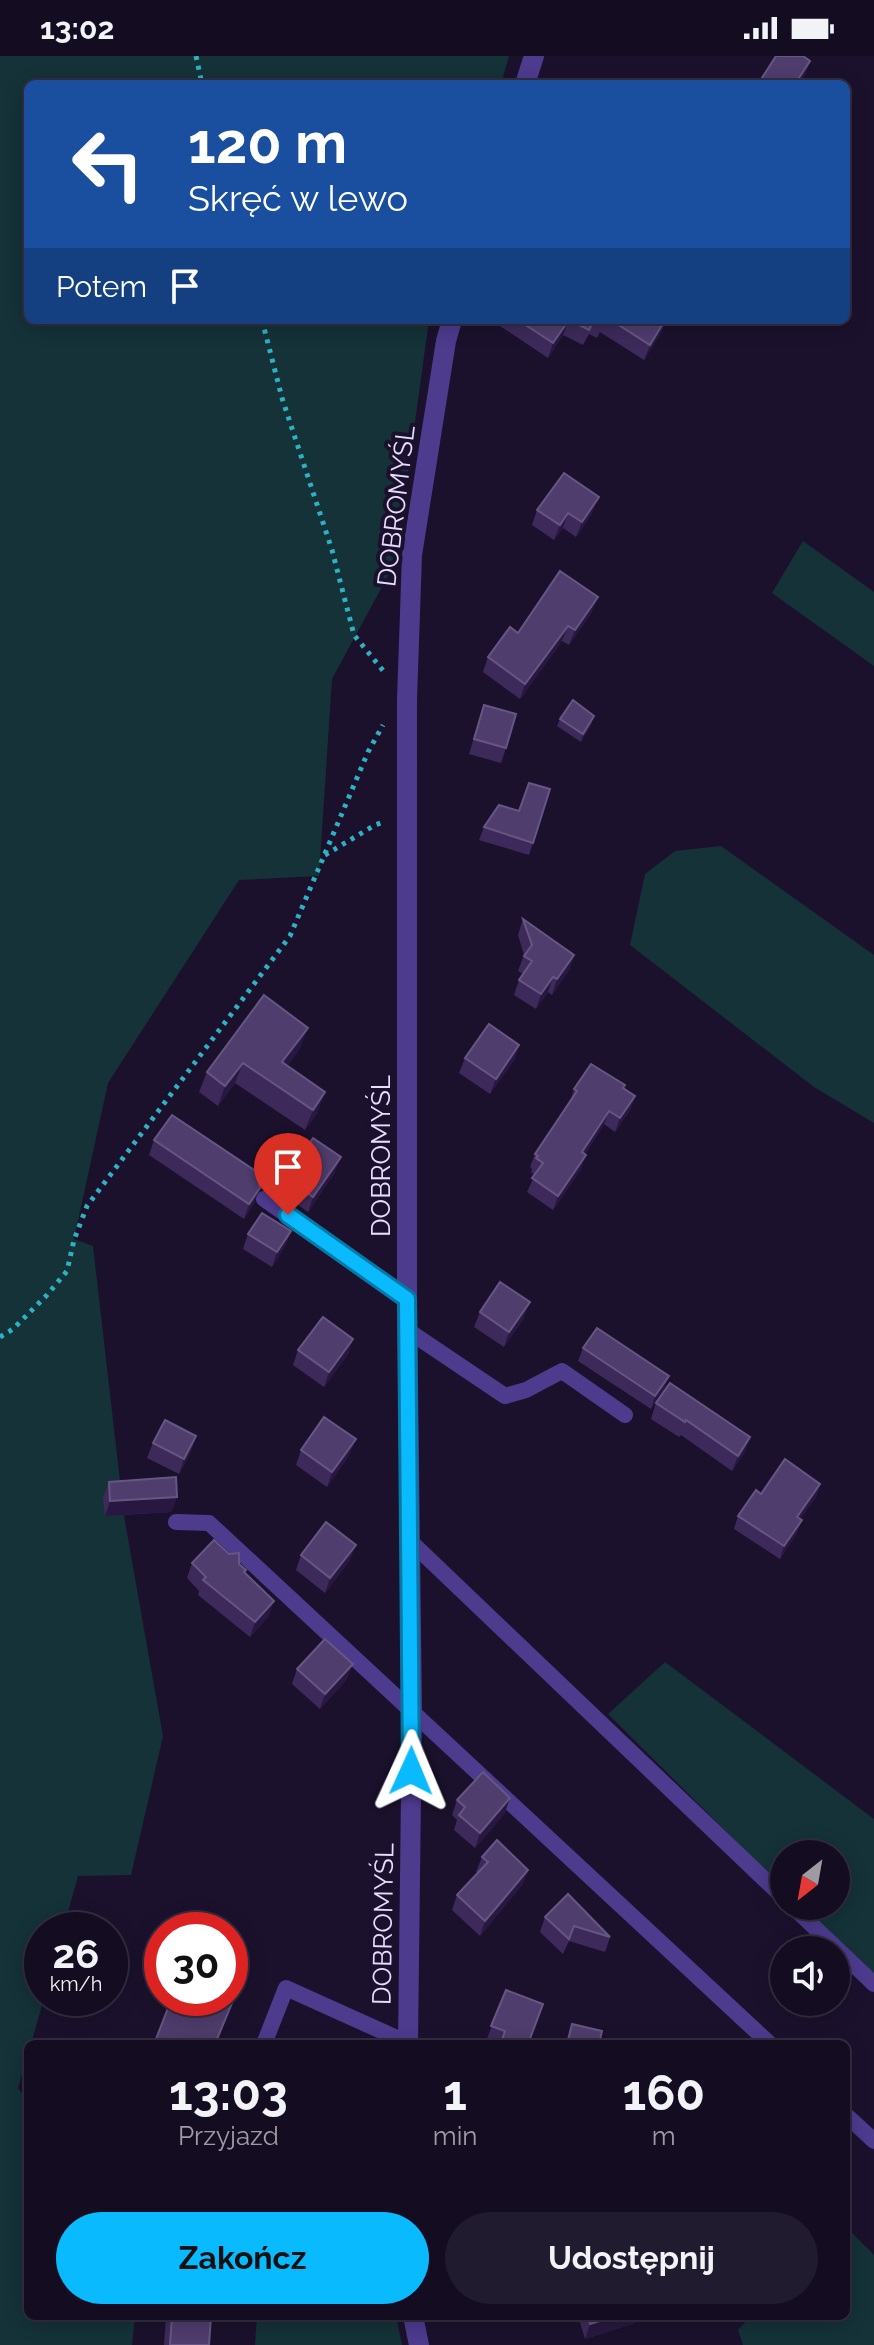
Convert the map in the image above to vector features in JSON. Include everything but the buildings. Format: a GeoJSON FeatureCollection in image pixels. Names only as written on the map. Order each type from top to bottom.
{"type":"FeatureCollection","features":[{"type":"Feature","properties":{"kind":"street"},"geometry":{"type":"LineString","coordinates":[[526,80],[534,56]]}},
{"type":"Feature","properties":{"kind":"street","name":"DOBROMYŚL"},"geometry":{"type":"LineString","coordinates":[[408,2040],[412,1710],[407,1330],[407,699],[412,555],[443,357],[451,324]]}},
{"type":"Feature","properties":{"kind":"street"},"geometry":{"type":"LineString","coordinates":[[414,2320],[419,2345]]}},
{"type":"Feature","properties":{"kind":"lane"},"geometry":{"type":"LineString","coordinates":[[264,1199],[407,1299]]}},
{"type":"Feature","properties":{"kind":"lane"},"geometry":{"type":"LineString","coordinates":[[407,1330],[505,1396],[526,1390],[562,1371],[625,1415]]}},
{"type":"Feature","properties":{"kind":"lane"},"geometry":{"type":"LineString","coordinates":[[176,1522],[209,1523],[766,2040]]}},
{"type":"Feature","properties":{"kind":"lane"},"geometry":{"type":"LineString","coordinates":[[410,1541],[770,1885]]}},
{"type":"Feature","properties":{"kind":"lane"},"geometry":{"type":"LineString","coordinates":[[807,1920],[874,1984]]}},
{"type":"Feature","properties":{"kind":"lane"},"geometry":{"type":"LineString","coordinates":[[266,2040],[286,1988],[401,2040]]}},
{"type":"Feature","properties":{"kind":"lane"},"geometry":{"type":"LineString","coordinates":[[850,2119],[874,2141]]}},
{"type":"Feature","properties":{"kind":"path"},"geometry":{"type":"LineString","coordinates":[[196,56],[201,80]]}},
{"type":"Feature","properties":{"kind":"path"},"geometry":{"type":"LineString","coordinates":[[0,1337],[13,1329],[67,1271],[74,1240],[87,1206],[290,936],[368,752],[392,709],[407,699],[354,635],[332,550],[282,398],[263,324]]}},
{"type":"Feature","properties":{"kind":"path"},"geometry":{"type":"LineString","coordinates":[[325,855],[375,825],[407,815]]}},
{"type":"Feature","properties":{"kind":"green space"},"geometry":{"type":"Polygon","coordinates":[[[0,56],[509,56],[502,80],[24,80],[24,324],[428,324],[396,561],[332,679],[319,876],[239,880],[108,1083],[74,1239],[93,1246],[124,1516],[163,1736],[131,1875],[78,1876],[68,1912],[24,1912],[24,2016],[39,2016],[32,2040],[24,2040],[24,2068],[18,2088],[24,2096],[24,2320],[135,2320],[132,2345],[0,2345],[0,56]]]}},
{"type":"Feature","properties":{"kind":"green space"},"geometry":{"type":"Polygon","coordinates":[[[803,541],[874,592],[874,666],[772,593],[803,541]]]}},
{"type":"Feature","properties":{"kind":"green space"},"geometry":{"type":"Polygon","coordinates":[[[721,846],[874,955],[874,1123],[814,1087],[630,945],[645,874],[675,851],[721,846]]]}},
{"type":"Feature","properties":{"kind":"green space"},"geometry":{"type":"Polygon","coordinates":[[[665,1662],[874,1819],[874,1978],[850,1954],[850,1936],[831,1936],[815,1920],[850,1920],[850,1840],[770,1840],[770,1875],[608,1714],[665,1662]]]}},
{"type":"Feature","properties":{"kind":"green space"},"geometry":{"type":"Polygon","coordinates":[[[850,2231],[874,2255],[874,2345],[743,2345],[738,2330],[747,2320],[850,2320],[850,2231]]]}},
{"type":"Feature","properties":{"kind":"green space"},"geometry":{"type":"Polygon","coordinates":[[[257,2320],[397,2320],[402,2345],[255,2345],[257,2320]]]}},
{"type":"Feature","properties":{"kind":"route"},"geometry":{"type":"LineString","coordinates":[[288,1215],[407,1299],[411,1771]]}}]}
